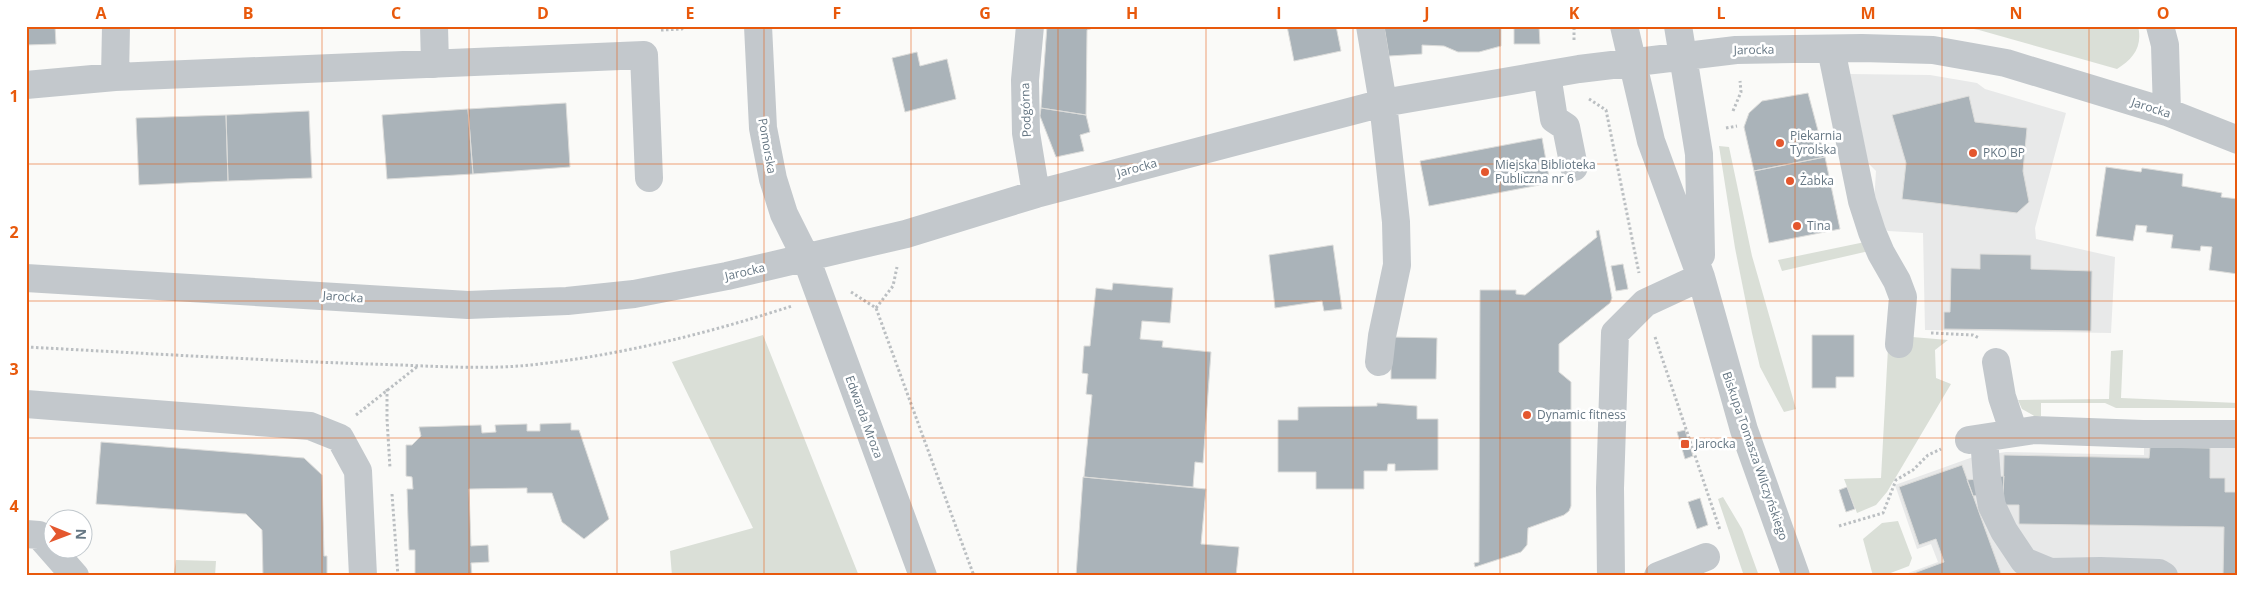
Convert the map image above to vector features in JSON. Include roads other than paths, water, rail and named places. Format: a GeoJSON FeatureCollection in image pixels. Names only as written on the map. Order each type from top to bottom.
{"type":"FeatureCollection","features":[{"type":"Feature","properties":{"kind":"street"},"geometry":{"type":"LineString","coordinates":[[115,78],[116,26]]}},
{"type":"Feature","properties":{"kind":"street"},"geometry":{"type":"LineString","coordinates":[[434,26],[435,64]]}},
{"type":"Feature","properties":{"kind":"street","name":"Pomorska"},"geometry":{"type":"LineString","coordinates":[[758,26],[764,136],[773,179],[784,214],[806,258]]}},
{"type":"Feature","properties":{"kind":"street","name":"Podgórna"},"geometry":{"type":"LineString","coordinates":[[1030,26],[1025,80],[1026,133],[1036,194]]}},
{"type":"Feature","properties":{"kind":"street"},"geometry":{"type":"LineString","coordinates":[[1370,26],[1383,102],[1396,222],[1397,265],[1382,336],[1379,362]]}},
{"type":"Feature","properties":{"kind":"street","name":"Biskupa Tomasza Wilczyńskiego"},"geometry":{"type":"LineString","coordinates":[[1624,26],[1652,141],[1702,276],[1744,430],[1796,576]]}},
{"type":"Feature","properties":{"kind":"street","name":"Biskupa Tomasza Wilczyńskiego"},"geometry":{"type":"LineString","coordinates":[[1678,26],[1699,154],[1702,276]]}},
{"type":"Feature","properties":{"kind":"street"},"geometry":{"type":"LineString","coordinates":[[2160,26],[2165,45],[2167,112]]}},
{"type":"Feature","properties":{"kind":"street","name":"Jarocka"},"geometry":{"type":"LineString","coordinates":[[26,278],[468,305],[567,301],[634,294],[727,276],[906,234],[1036,194],[1383,102],[1547,75],[1683,56],[1736,50],[1831,50],[1861,37],[2006,63],[2167,112],[2238,140]]}},
{"type":"Feature","properties":{"kind":"street"},"geometry":{"type":"LineString","coordinates":[[1831,50],[1862,201],[1875,239],[1897,281],[1903,297],[1898,344]]}},
{"type":"Feature","properties":{"kind":"street"},"geometry":{"type":"LineString","coordinates":[[26,85],[115,78],[644,55],[649,178]]}},
{"type":"Feature","properties":{"kind":"street"},"geometry":{"type":"LineString","coordinates":[[1547,75],[1554,119],[1566,126],[1574,167]]}},
{"type":"Feature","properties":{"kind":"street","name":"Edwarda Mroza"},"geometry":{"type":"LineString","coordinates":[[806,258],[923,576]]}},
{"type":"Feature","properties":{"kind":"street"},"geometry":{"type":"LineString","coordinates":[[1610,576],[1610,488],[1615,333],[1645,303],[1702,276]]}},
{"type":"Feature","properties":{"kind":"street"},"geometry":{"type":"LineString","coordinates":[[1996,362],[2002,397],[2014,433]]}},
{"type":"Feature","properties":{"kind":"street"},"geometry":{"type":"LineString","coordinates":[[26,404],[310,426],[340,438],[358,471],[363,576]]}},
{"type":"Feature","properties":{"kind":"street"},"geometry":{"type":"LineString","coordinates":[[2164,576],[2159,573],[2050,572],[2024,561],[2004,531],[1992,506],[1986,468],[1977,439],[2034,430],[2143,434],[2238,434]]}},
{"type":"Feature","properties":{"kind":"street"},"geometry":{"type":"LineString","coordinates":[[26,534],[39,535],[75,576]]}},
{"type":"Feature","properties":{"kind":"street"},"geometry":{"type":"LineString","coordinates":[[1658,576],[1706,558]]}},
{"type":"Feature","properties":{"kind":"place","name":"Piekarnia Tyrolska"},"geometry":{"type":"Point","coordinates":[1780,143]}},
{"type":"Feature","properties":{"kind":"place","name":"PKO BP"},"geometry":{"type":"Point","coordinates":[1973,153]}},
{"type":"Feature","properties":{"kind":"place","name":"Miejska Biblioteka Publiczna nr 6"},"geometry":{"type":"Point","coordinates":[1485,172]}},
{"type":"Feature","properties":{"kind":"place","name":"Żabka"},"geometry":{"type":"Point","coordinates":[1790,181]}},
{"type":"Feature","properties":{"kind":"place","name":"Tina"},"geometry":{"type":"Point","coordinates":[1797,226]}},
{"type":"Feature","properties":{"kind":"place","name":"Dynamic fitness"},"geometry":{"type":"Point","coordinates":[1527,415]}},
{"type":"Feature","properties":{"kind":"place","name":"Jarocka"},"geometry":{"type":"Point","coordinates":[1685,444]}}]}
